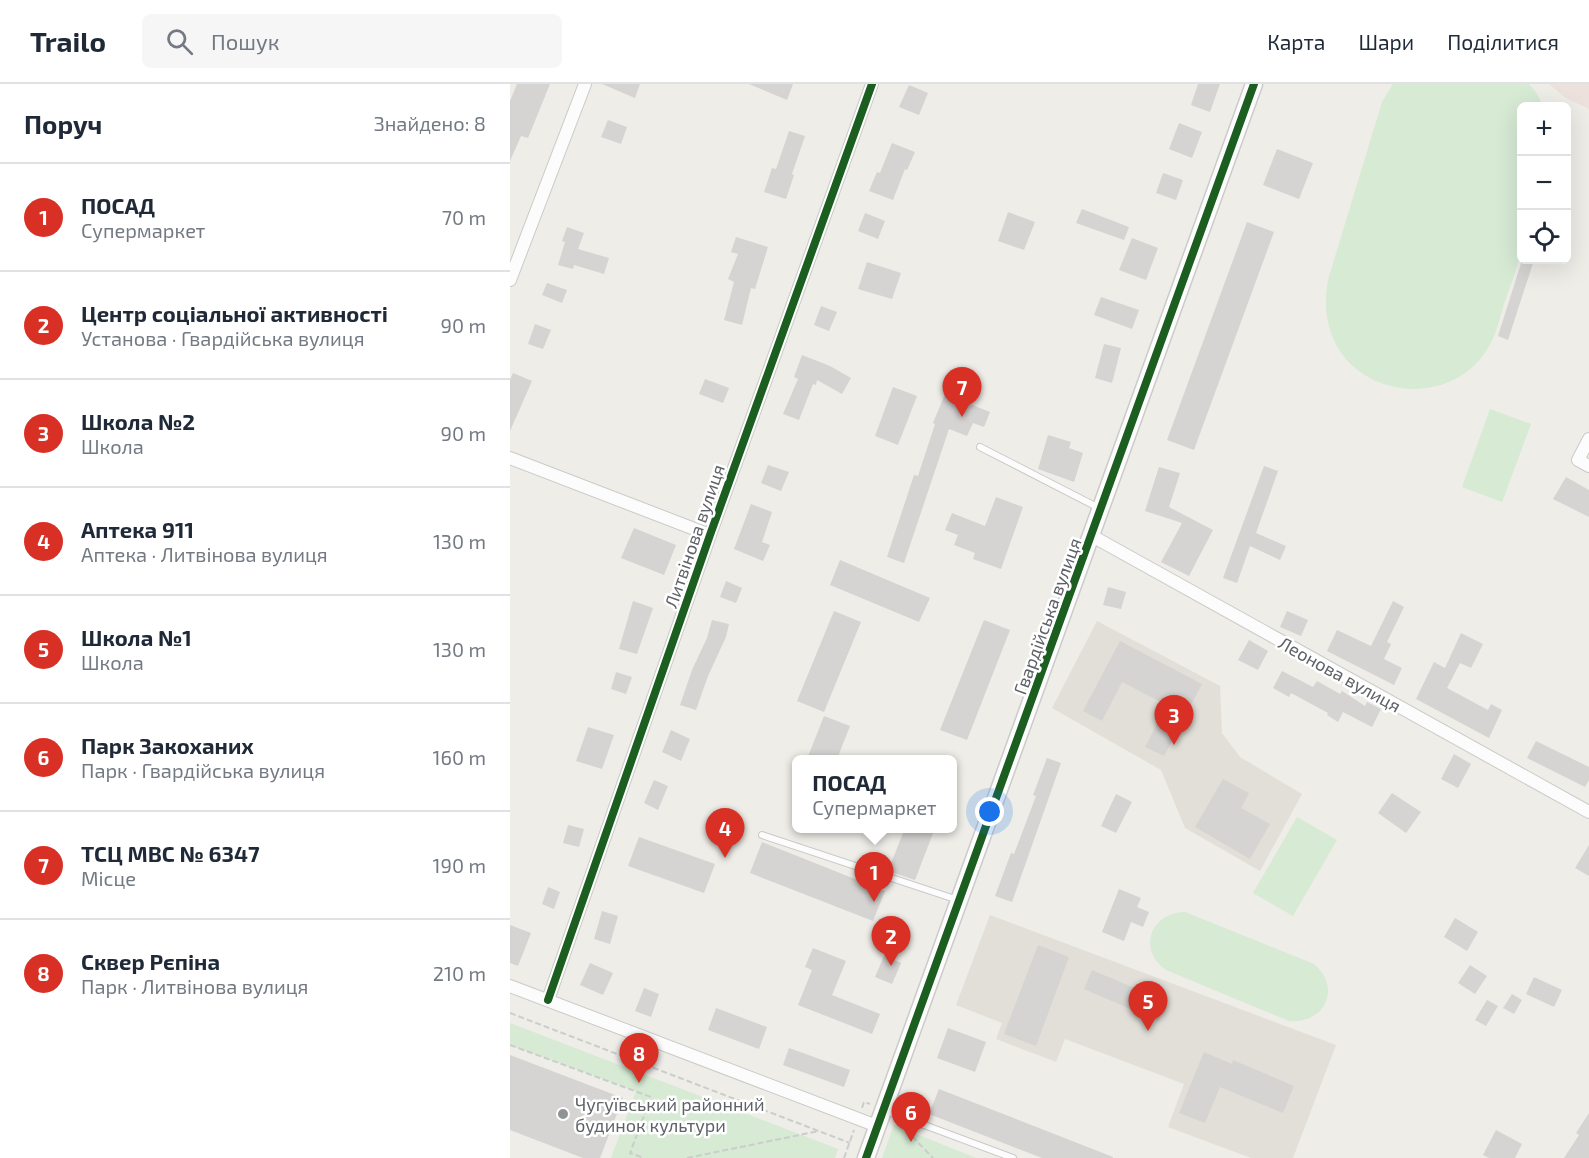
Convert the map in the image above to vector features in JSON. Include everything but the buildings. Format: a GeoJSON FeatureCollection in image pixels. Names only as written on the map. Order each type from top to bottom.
{"type":"FeatureCollection","features":[{"type":"Feature","properties":{"kind":"street"},"geometry":{"type":"LineString","coordinates":[[510,280],[585,84]]}},
{"type":"Feature","properties":{"kind":"street","name":"Литвінова вулиця"},"geometry":{"type":"LineString","coordinates":[[548,1000],[710,535],[872,84]]}},
{"type":"Feature","properties":{"kind":"street","name":"Гвардійська вулиця"},"geometry":{"type":"LineString","coordinates":[[866,1158],[1254,84]]}},
{"type":"Feature","properties":{"kind":"street"},"geometry":{"type":"LineString","coordinates":[[1589,439],[1578,460],[1589,466]]}},
{"type":"Feature","properties":{"kind":"street"},"geometry":{"type":"LineString","coordinates":[[510,458],[710,535]]}},
{"type":"Feature","properties":{"kind":"street","name":"Леонова вулиця"},"geometry":{"type":"LineString","coordinates":[[1092,536],[1589,812]]}},
{"type":"Feature","properties":{"kind":"street"},"geometry":{"type":"LineString","coordinates":[[510,986],[877,1126]]}},
{"type":"Feature","properties":{"kind":"lane"},"geometry":{"type":"LineString","coordinates":[[980,447],[1101,509]]}},
{"type":"Feature","properties":{"kind":"lane"},"geometry":{"type":"LineString","coordinates":[[762,835],[959,900]]}},
{"type":"Feature","properties":{"kind":"lane"},"geometry":{"type":"LineString","coordinates":[[884,1110],[1013,1158]]}},
{"type":"Feature","properties":{"kind":"path"},"geometry":{"type":"LineString","coordinates":[[510,1013],[850,1143]]}},
{"type":"Feature","properties":{"kind":"path"},"geometry":{"type":"LineString","coordinates":[[510,1045],[651,1097],[630,1153],[644,1158]]}},
{"type":"Feature","properties":{"kind":"path"},"geometry":{"type":"LineString","coordinates":[[687,1158],[819,1131]]}},
{"type":"Feature","properties":{"kind":"shaded area"},"geometry":{"type":"Polygon","coordinates":[[[1549,84],[1589,84],[1589,109],[1566,98],[1549,84]]]}},
{"type":"Feature","properties":{"kind":"shaded area"},"geometry":{"type":"Polygon","coordinates":[[[1097,621],[1220,686],[1222,733],[1240,757],[1302,794],[1260,871],[1185,828],[1161,770],[1052,708],[1097,621]]]}},
{"type":"Feature","properties":{"kind":"shaded area"},"geometry":{"type":"Polygon","coordinates":[[[990,915],[1336,1045],[1293,1158],[1251,1158],[1168,1127],[1184,1084],[1065,1039],[1056,1062],[996,1039],[1002,1023],[956,1005],[990,915]]]}},
{"type":"Feature","properties":{"kind":"green space"},"geometry":{"type":"Polygon","coordinates":[[[1393,84],[1529,84],[1541,102],[1517,102],[1517,264],[1495,334],[1486,351],[1469,370],[1449,382],[1425,388],[1402,388],[1379,382],[1358,370],[1341,353],[1330,330],[1326,311],[1328,280],[1382,102],[1393,84]]]}},
{"type":"Feature","properties":{"kind":"green space"},"geometry":{"type":"Polygon","coordinates":[[[1490,409],[1531,424],[1502,502],[1462,487],[1490,409]]]}},
{"type":"Feature","properties":{"kind":"green space"},"geometry":{"type":"Polygon","coordinates":[[[1297,817],[1337,840],[1293,916],[1253,893],[1297,817]]]}},
{"type":"Feature","properties":{"kind":"green space"},"geometry":{"type":"Polygon","coordinates":[[[1185,912],[1314,964],[1327,983],[1326,1003],[1312,1017],[1289,1021],[1166,970],[1157,962],[1152,953],[1150,943],[1152,934],[1163,919],[1185,912]]]}},
{"type":"Feature","properties":{"kind":"green space"},"geometry":{"type":"Polygon","coordinates":[[[510,1023],[838,1149],[835,1158],[611,1158],[636,1091],[510,1045],[510,1023]]]}},
{"type":"Feature","properties":{"kind":"green space"},"geometry":{"type":"Polygon","coordinates":[[[894,1125],[976,1158],[882,1158],[894,1125]]]}},
{"type":"Feature","properties":{"kind":"cycle path"},"geometry":{"type":"LineString","coordinates":[[548,1000],[710,535],[872,84]]}},
{"type":"Feature","properties":{"kind":"cycle path"},"geometry":{"type":"LineString","coordinates":[[866,1158],[1254,84]]}},
{"type":"Feature","properties":{"kind":"place","name":"ТСЦ МВС № 6347"},"geometry":{"type":"Point","coordinates":[962,417]}},
{"type":"Feature","properties":{"kind":"place","name":"Школа №2"},"geometry":{"type":"Point","coordinates":[1174,745]}},
{"type":"Feature","properties":{"kind":"place","name":"Аптека 911"},"geometry":{"type":"Point","coordinates":[725,858]}},
{"type":"Feature","properties":{"kind":"place","name":"ПОСАД"},"geometry":{"type":"Point","coordinates":[874,902]}},
{"type":"Feature","properties":{"kind":"place","name":"Центр соціальної активності"},"geometry":{"type":"Point","coordinates":[891,966]}},
{"type":"Feature","properties":{"kind":"place","name":"Школа №1"},"geometry":{"type":"Point","coordinates":[1148,1031]}},
{"type":"Feature","properties":{"kind":"place","name":"Сквер Рєпіна"},"geometry":{"type":"Point","coordinates":[639,1083]}},
{"type":"Feature","properties":{"kind":"place","name":"Чугуївський районний будинок культури"},"geometry":{"type":"Point","coordinates":[563,1114]}},
{"type":"Feature","properties":{"kind":"place","name":"Парк Закоханих"},"geometry":{"type":"Point","coordinates":[911,1142]}}]}
